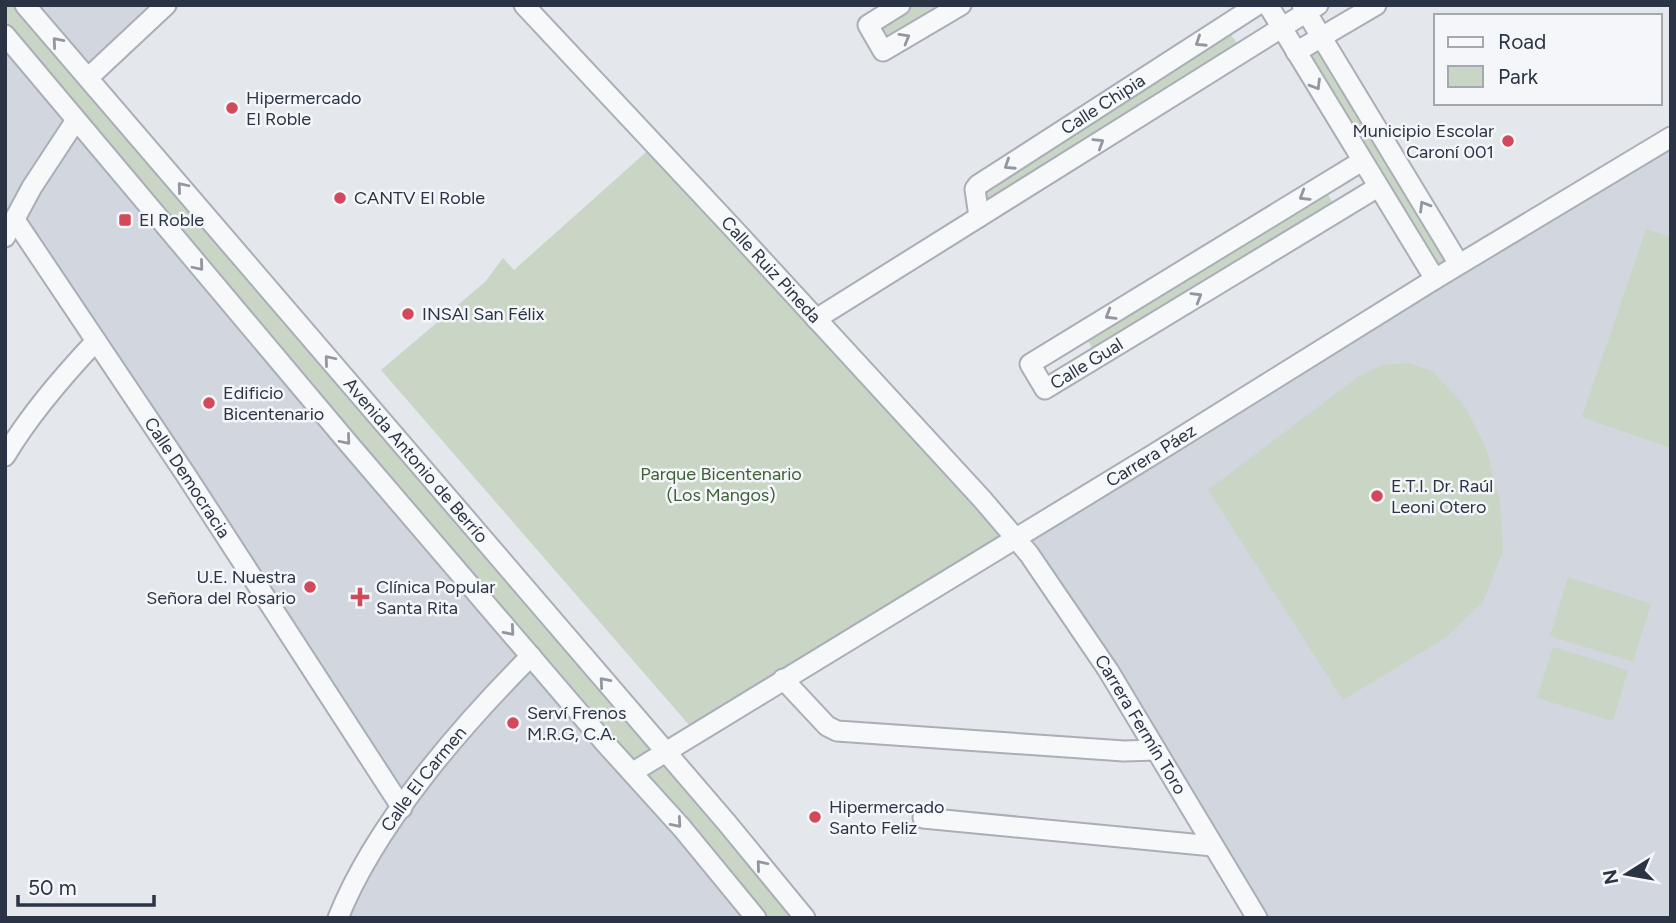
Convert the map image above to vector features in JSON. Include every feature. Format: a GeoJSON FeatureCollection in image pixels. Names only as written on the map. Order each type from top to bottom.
{"type":"FeatureCollection","features":[{"type":"Feature","properties":{"kind":"street","name":"Avenida Antonio de Berrío"},"geometry":{"type":"LineString","coordinates":[[25,5],[805,918]]}},
{"type":"Feature","properties":{"kind":"street"},"geometry":{"type":"LineString","coordinates":[[88,78],[166,5]]}},
{"type":"Feature","properties":{"kind":"street","name":"Calle Ruiz Pineda"},"geometry":{"type":"LineString","coordinates":[[524,5],[982,499],[1015,538]]}},
{"type":"Feature","properties":{"kind":"street"},"geometry":{"type":"LineString","coordinates":[[900,5],[868,24],[883,51],[961,5]]}},
{"type":"Feature","properties":{"kind":"street","name":"Calle Chipia"},"geometry":{"type":"LineString","coordinates":[[979,217],[975,189],[978,185],[1257,5]]}},
{"type":"Feature","properties":{"kind":"street"},"geometry":{"type":"LineString","coordinates":[[1268,5],[1434,279]]}},
{"type":"Feature","properties":{"kind":"street"},"geometry":{"type":"LineString","coordinates":[[1296,52],[1376,5]]}},
{"type":"Feature","properties":{"kind":"street"},"geometry":{"type":"LineString","coordinates":[[1308,8],[1321,37],[1460,264]]}},
{"type":"Feature","properties":{"kind":"street","name":"Calle Chipia"},"geometry":{"type":"LineString","coordinates":[[816,319],[1308,8]]}},
{"type":"Feature","properties":{"kind":"street"},"geometry":{"type":"LineString","coordinates":[[5,35],[13,52],[76,120],[753,917]]}},
{"type":"Feature","properties":{"kind":"street"},"geometry":{"type":"LineString","coordinates":[[5,237],[32,187],[76,120]]}},
{"type":"Feature","properties":{"kind":"street","name":"Carrera Páez"},"geometry":{"type":"LineString","coordinates":[[632,772],[1434,279],[1671,137]]}},
{"type":"Feature","properties":{"kind":"street","name":"Calle Gual"},"geometry":{"type":"LineString","coordinates":[[1362,161],[1030,364],[1045,389],[1378,187]]}},
{"type":"Feature","properties":{"kind":"street","name":"Calle Democracia"},"geometry":{"type":"LineString","coordinates":[[15,220],[402,808]]}},
{"type":"Feature","properties":{"kind":"street"},"geometry":{"type":"LineString","coordinates":[[5,456],[34,413],[96,341]]}},
{"type":"Feature","properties":{"kind":"street","name":"Carrera Fermín Toro"},"geometry":{"type":"LineString","coordinates":[[1015,538],[1061,600],[1156,750],[1257,918]]}},
{"type":"Feature","properties":{"kind":"street","name":"Calle El Carmen"},"geometry":{"type":"LineString","coordinates":[[338,918],[361,870],[432,766],[483,704],[531,656]]}},
{"type":"Feature","properties":{"kind":"street"},"geometry":{"type":"LineString","coordinates":[[783,679],[827,726],[837,731],[1124,751],[1156,750]]}},
{"type":"Feature","properties":{"kind":"street"},"geometry":{"type":"LineString","coordinates":[[923,818],[1213,846]]}},
{"type":"Feature","properties":{"kind":"shaded area"},"geometry":{"type":"Polygon","coordinates":[[[29,5],[162,5],[88,74],[29,5]]]}},
{"type":"Feature","properties":{"kind":"shaded area"},"geometry":{"type":"Polygon","coordinates":[[[5,50],[750,918],[338,918],[402,807],[16,220],[5,237],[5,50]]]}},
{"type":"Feature","properties":{"kind":"shaded area","name":"E.T.I. Dr. Raúl Leoni Otero"},"geometry":{"type":"Polygon","coordinates":[[[1671,137],[1671,918],[1257,918],[1015,538],[1671,137]]]}},
{"type":"Feature","properties":{"kind":"green space"},"geometry":{"type":"Polygon","coordinates":[[[5,5],[25,5],[805,918],[756,918],[5,35],[5,5]]]}},
{"type":"Feature","properties":{"kind":"green space"},"geometry":{"type":"Polygon","coordinates":[[[900,5],[961,5],[883,51],[868,25],[900,5]]]}},
{"type":"Feature","properties":{"kind":"green space"},"geometry":{"type":"Polygon","coordinates":[[[1225,26],[1243,52],[979,217],[978,185],[1225,26]]]}},
{"type":"Feature","properties":{"kind":"green space"},"geometry":{"type":"Polygon","coordinates":[[[1321,37],[1459,264],[1435,279],[1296,52],[1321,37]]]}},
{"type":"Feature","properties":{"kind":"green space","name":"Parque Bicentenario (Los Mangos)"},"geometry":{"type":"Polygon","coordinates":[[[654,145],[1015,538],[696,733],[381,370],[485,282],[503,258],[514,270],[654,145]]]}},
{"type":"Feature","properties":{"kind":"green space"},"geometry":{"type":"Polygon","coordinates":[[[1322,185],[1338,211],[1097,357],[1083,332],[1322,185]]]}},
{"type":"Feature","properties":{"kind":"green space"},"geometry":{"type":"Polygon","coordinates":[[[1646,229],[1671,237],[1671,448],[1582,417],[1646,229]]]}},
{"type":"Feature","properties":{"kind":"green space"},"geometry":{"type":"Polygon","coordinates":[[[1408,363],[1432,371],[1464,405],[1486,448],[1500,501],[1503,551],[1483,602],[1445,638],[1343,700],[1208,490],[1358,377],[1382,365],[1408,363]]]}},
{"type":"Feature","properties":{"kind":"green space"},"geometry":{"type":"Polygon","coordinates":[[[1568,577],[1651,604],[1633,662],[1550,636],[1568,577]]]}},
{"type":"Feature","properties":{"kind":"green space"},"geometry":{"type":"Polygon","coordinates":[[[1553,647],[1628,670],[1613,721],[1537,698],[1553,647]]]}},
{"type":"Feature","properties":{"kind":"place","name":"Hipermercado El Roble"},"geometry":{"type":"Point","coordinates":[232,108]}},
{"type":"Feature","properties":{"kind":"place","name":"Municipio Escolar Caroní 001"},"geometry":{"type":"Point","coordinates":[1508,141]}},
{"type":"Feature","properties":{"kind":"place","name":"CANTV El Roble"},"geometry":{"type":"Point","coordinates":[340,198]}},
{"type":"Feature","properties":{"kind":"place","name":"El Roble"},"geometry":{"type":"Point","coordinates":[125,220]}},
{"type":"Feature","properties":{"kind":"place","name":"INSAI San Félix"},"geometry":{"type":"Point","coordinates":[408,314]}},
{"type":"Feature","properties":{"kind":"place","name":"Edificio Bicentenario"},"geometry":{"type":"Point","coordinates":[209,403]}},
{"type":"Feature","properties":{"kind":"place","name":"E.T.I. Dr. Raúl Leoni Otero"},"geometry":{"type":"Point","coordinates":[1377,496]}},
{"type":"Feature","properties":{"kind":"place","name":"U.E. Nuestra Señora del Rosario"},"geometry":{"type":"Point","coordinates":[310,587]}},
{"type":"Feature","properties":{"kind":"place","name":"Clínica Popular Santa Rita"},"geometry":{"type":"Point","coordinates":[360,597]}},
{"type":"Feature","properties":{"kind":"place","name":"Serví Frenos M.R.G, C.A."},"geometry":{"type":"Point","coordinates":[513,723]}},
{"type":"Feature","properties":{"kind":"place","name":"Hipermercado Santo Feliz"},"geometry":{"type":"Point","coordinates":[815,817]}}]}
